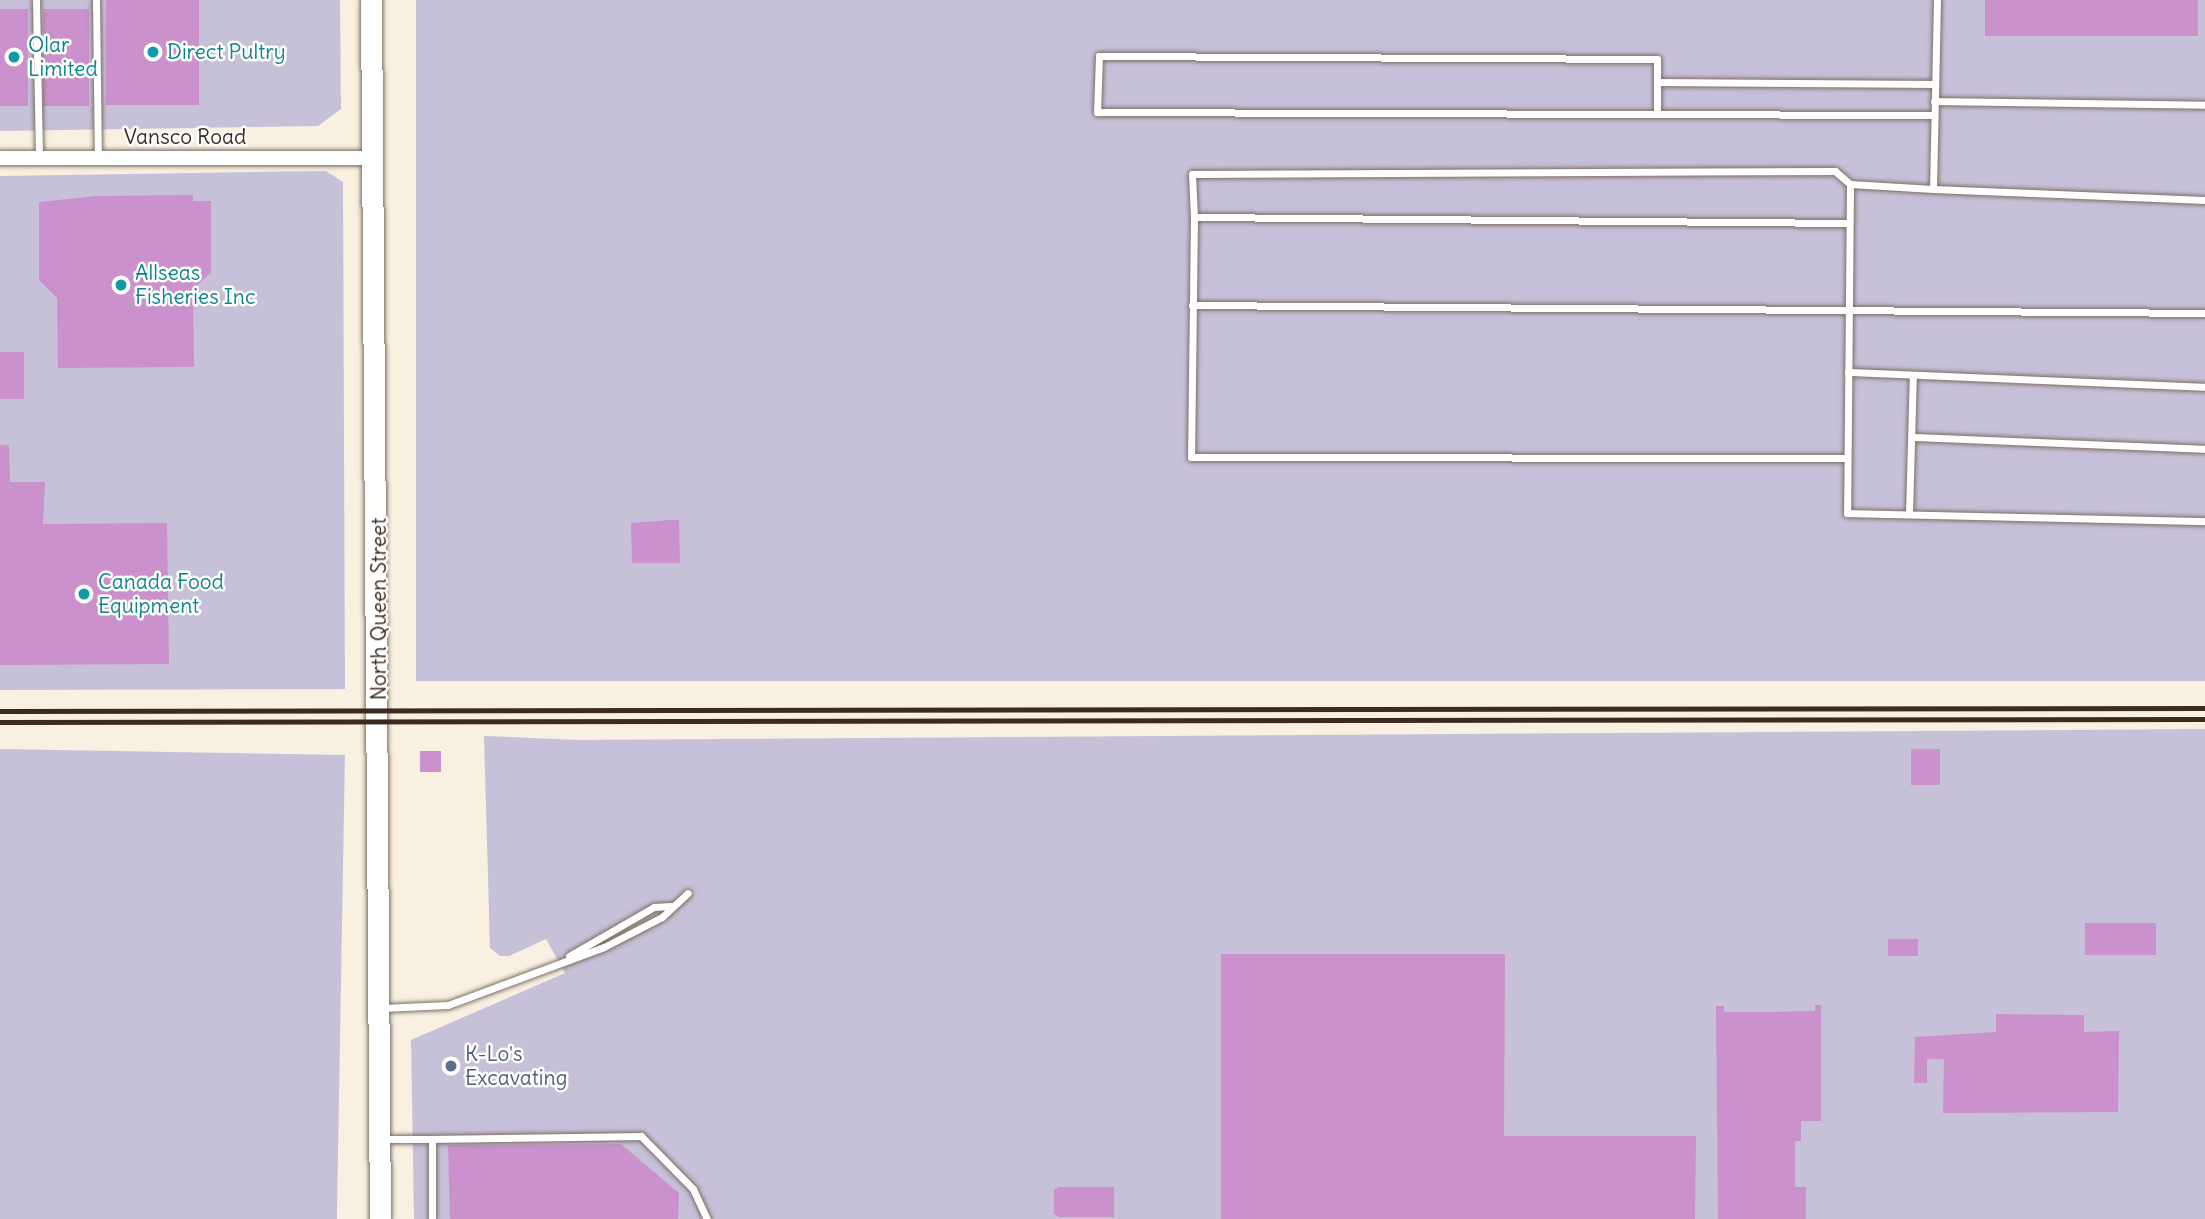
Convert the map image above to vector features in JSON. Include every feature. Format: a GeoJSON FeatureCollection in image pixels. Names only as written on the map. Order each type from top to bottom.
{"type":"FeatureCollection","features":[{"type":"Feature","properties":{"kind":"main road","name":"North Queen Street"},"geometry":{"type":"LineString","coordinates":[[371,0],[370,158],[382,1009],[380,1219]]}},
{"type":"Feature","properties":{"kind":"street","name":"Vansco Road"},"geometry":{"type":"LineString","coordinates":[[0,158],[370,158]]}},
{"type":"Feature","properties":{"kind":"lane"},"geometry":{"type":"LineString","coordinates":[[36,0],[39,158]]}},
{"type":"Feature","properties":{"kind":"lane"},"geometry":{"type":"LineString","coordinates":[[96,0],[99,158]]}},
{"type":"Feature","properties":{"kind":"lane"},"geometry":{"type":"LineString","coordinates":[[1933,189],[1937,0]]}},
{"type":"Feature","properties":{"kind":"lane"},"geometry":{"type":"LineString","coordinates":[[1657,111],[1657,59],[1099,56],[1097,112],[1657,111],[1934,114]]}},
{"type":"Feature","properties":{"kind":"lane"},"geometry":{"type":"LineString","coordinates":[[1657,82],[1934,84]]}},
{"type":"Feature","properties":{"kind":"lane"},"geometry":{"type":"LineString","coordinates":[[1934,101],[2205,105]]}},
{"type":"Feature","properties":{"kind":"lane"},"geometry":{"type":"LineString","coordinates":[[1847,458],[1191,457],[1194,217],[1192,174],[1835,171],[1850,184],[2205,200]]}},
{"type":"Feature","properties":{"kind":"lane"},"geometry":{"type":"LineString","coordinates":[[1850,184],[1847,513],[2205,522]]}},
{"type":"Feature","properties":{"kind":"lane"},"geometry":{"type":"LineString","coordinates":[[1194,217],[1848,223]]}},
{"type":"Feature","properties":{"kind":"lane"},"geometry":{"type":"LineString","coordinates":[[1192,305],[1848,308],[2205,313]]}},
{"type":"Feature","properties":{"kind":"lane"},"geometry":{"type":"LineString","coordinates":[[1848,372],[2205,387]]}},
{"type":"Feature","properties":{"kind":"lane"},"geometry":{"type":"LineString","coordinates":[[1909,514],[1913,375]]}},
{"type":"Feature","properties":{"kind":"lane"},"geometry":{"type":"LineString","coordinates":[[1912,437],[2205,449]]}},
{"type":"Feature","properties":{"kind":"lane"},"geometry":{"type":"LineString","coordinates":[[382,1009],[448,1005],[628,936],[662,917],[670,906],[688,893]]}},
{"type":"Feature","properties":{"kind":"lane"},"geometry":{"type":"LineString","coordinates":[[568,957],[654,907],[670,906]]}},
{"type":"Feature","properties":{"kind":"lane"},"geometry":{"type":"LineString","coordinates":[[381,1139],[641,1136],[693,1189],[707,1219]]}},
{"type":"Feature","properties":{"kind":"lane"},"geometry":{"type":"LineString","coordinates":[[432,1139],[432,1219]]}},
{"type":"Feature","properties":{"kind":"shaded area"},"geometry":{"type":"Polygon","coordinates":[[[0,0],[340,0],[341,109],[318,126],[0,131],[0,0]]]}},
{"type":"Feature","properties":{"kind":"shaded area"},"geometry":{"type":"Polygon","coordinates":[[[416,0],[2205,0],[2205,681],[416,681],[416,0]]]}},
{"type":"Feature","properties":{"kind":"shaded area"},"geometry":{"type":"Polygon","coordinates":[[[326,171],[343,182],[345,689],[0,690],[0,176],[326,171]]]}},
{"type":"Feature","properties":{"kind":"shaded area"},"geometry":{"type":"Polygon","coordinates":[[[2205,729],[2205,1219],[414,1219],[411,1040],[565,973],[546,939],[509,956],[500,956],[490,948],[484,736],[579,740],[2205,729]]]}},
{"type":"Feature","properties":{"kind":"shaded area"},"geometry":{"type":"Polygon","coordinates":[[[0,749],[345,755],[337,1219],[0,1219],[0,749]]]}},
{"type":"Feature","properties":{"kind":"building","name":"Direct Pultry"},"geometry":{"type":"Polygon","coordinates":[[[106,0],[199,0],[199,105],[106,105],[106,0]]]}},
{"type":"Feature","properties":{"kind":"building"},"geometry":{"type":"Polygon","coordinates":[[[1985,0],[2198,0],[2198,36],[1985,36],[1985,0]]]}},
{"type":"Feature","properties":{"kind":"building","name":"Olar Limited"},"geometry":{"type":"Polygon","coordinates":[[[0,9],[28,9],[28,106],[0,106],[0,9]]]}},
{"type":"Feature","properties":{"kind":"building"},"geometry":{"type":"Polygon","coordinates":[[[43,9],[89,9],[89,106],[43,106],[43,9]]]}},
{"type":"Feature","properties":{"kind":"building","name":"Allseas Fisheries Inc"},"geometry":{"type":"Polygon","coordinates":[[[193,195],[193,201],[211,201],[211,272],[193,290],[194,367],[58,368],[57,298],[39,280],[39,202],[97,196],[193,195]]]}},
{"type":"Feature","properties":{"kind":"building"},"geometry":{"type":"Polygon","coordinates":[[[0,352],[24,352],[24,399],[0,399],[0,352]]]}},
{"type":"Feature","properties":{"kind":"building","name":"Canada Food Equipment"},"geometry":{"type":"Polygon","coordinates":[[[0,445],[9,445],[10,482],[45,482],[43,524],[167,523],[169,664],[0,665],[0,445]]]}},
{"type":"Feature","properties":{"kind":"building"},"geometry":{"type":"Polygon","coordinates":[[[679,520],[680,563],[632,563],[631,523],[679,520]]]}},
{"type":"Feature","properties":{"kind":"building"},"geometry":{"type":"Polygon","coordinates":[[[1911,749],[1940,749],[1940,785],[1911,785],[1911,749]]]}},
{"type":"Feature","properties":{"kind":"building"},"geometry":{"type":"Polygon","coordinates":[[[420,751],[441,751],[441,772],[420,772],[420,751]]]}},
{"type":"Feature","properties":{"kind":"building"},"geometry":{"type":"Polygon","coordinates":[[[2085,923],[2156,923],[2156,955],[2085,955],[2085,923]]]}},
{"type":"Feature","properties":{"kind":"building"},"geometry":{"type":"Polygon","coordinates":[[[1888,939],[1918,939],[1918,956],[1888,956],[1888,939]]]}},
{"type":"Feature","properties":{"kind":"building"},"geometry":{"type":"Polygon","coordinates":[[[1221,954],[1505,954],[1504,1136],[1696,1136],[1695,1219],[1221,1219],[1221,954]]]}},
{"type":"Feature","properties":{"kind":"building"},"geometry":{"type":"Polygon","coordinates":[[[1815,1005],[1821,1005],[1821,1121],[1801,1121],[1801,1141],[1795,1141],[1795,1187],[1806,1187],[1806,1219],[1718,1219],[1716,1006],[1724,1006],[1724,1012],[1762,1012],[1815,1011],[1815,1005]]]}},
{"type":"Feature","properties":{"kind":"building"},"geometry":{"type":"Polygon","coordinates":[[[1996,1014],[2084,1015],[2084,1032],[2119,1031],[2118,1112],[1943,1113],[1944,1059],[1927,1059],[1927,1083],[1914,1083],[1915,1037],[1996,1032],[1996,1014]]]}},
{"type":"Feature","properties":{"kind":"building"},"geometry":{"type":"Polygon","coordinates":[[[621,1144],[679,1193],[678,1219],[450,1219],[448,1145],[621,1144]]]}},
{"type":"Feature","properties":{"kind":"building"},"geometry":{"type":"Polygon","coordinates":[[[1059,1187],[1114,1187],[1114,1217],[1059,1217],[1054,1214],[1054,1190],[1059,1187]]]}},
{"type":"Feature","properties":{"kind":"railway"},"geometry":{"type":"LineString","coordinates":[[0,711],[2205,708]]}},
{"type":"Feature","properties":{"kind":"railway"},"geometry":{"type":"LineString","coordinates":[[0,722],[2205,719]]}},
{"type":"Feature","properties":{"kind":"place","name":"Direct Pultry"},"geometry":{"type":"Point","coordinates":[153,52]}},
{"type":"Feature","properties":{"kind":"place","name":"Olar Limited"},"geometry":{"type":"Point","coordinates":[14,57]}},
{"type":"Feature","properties":{"kind":"place","name":"Allseas Fisheries Inc"},"geometry":{"type":"Point","coordinates":[121,285]}},
{"type":"Feature","properties":{"kind":"place","name":"Canada Food Equipment"},"geometry":{"type":"Point","coordinates":[84,594]}},
{"type":"Feature","properties":{"kind":"place","name":"K-Lo's Excavating"},"geometry":{"type":"Point","coordinates":[451,1066]}}]}
